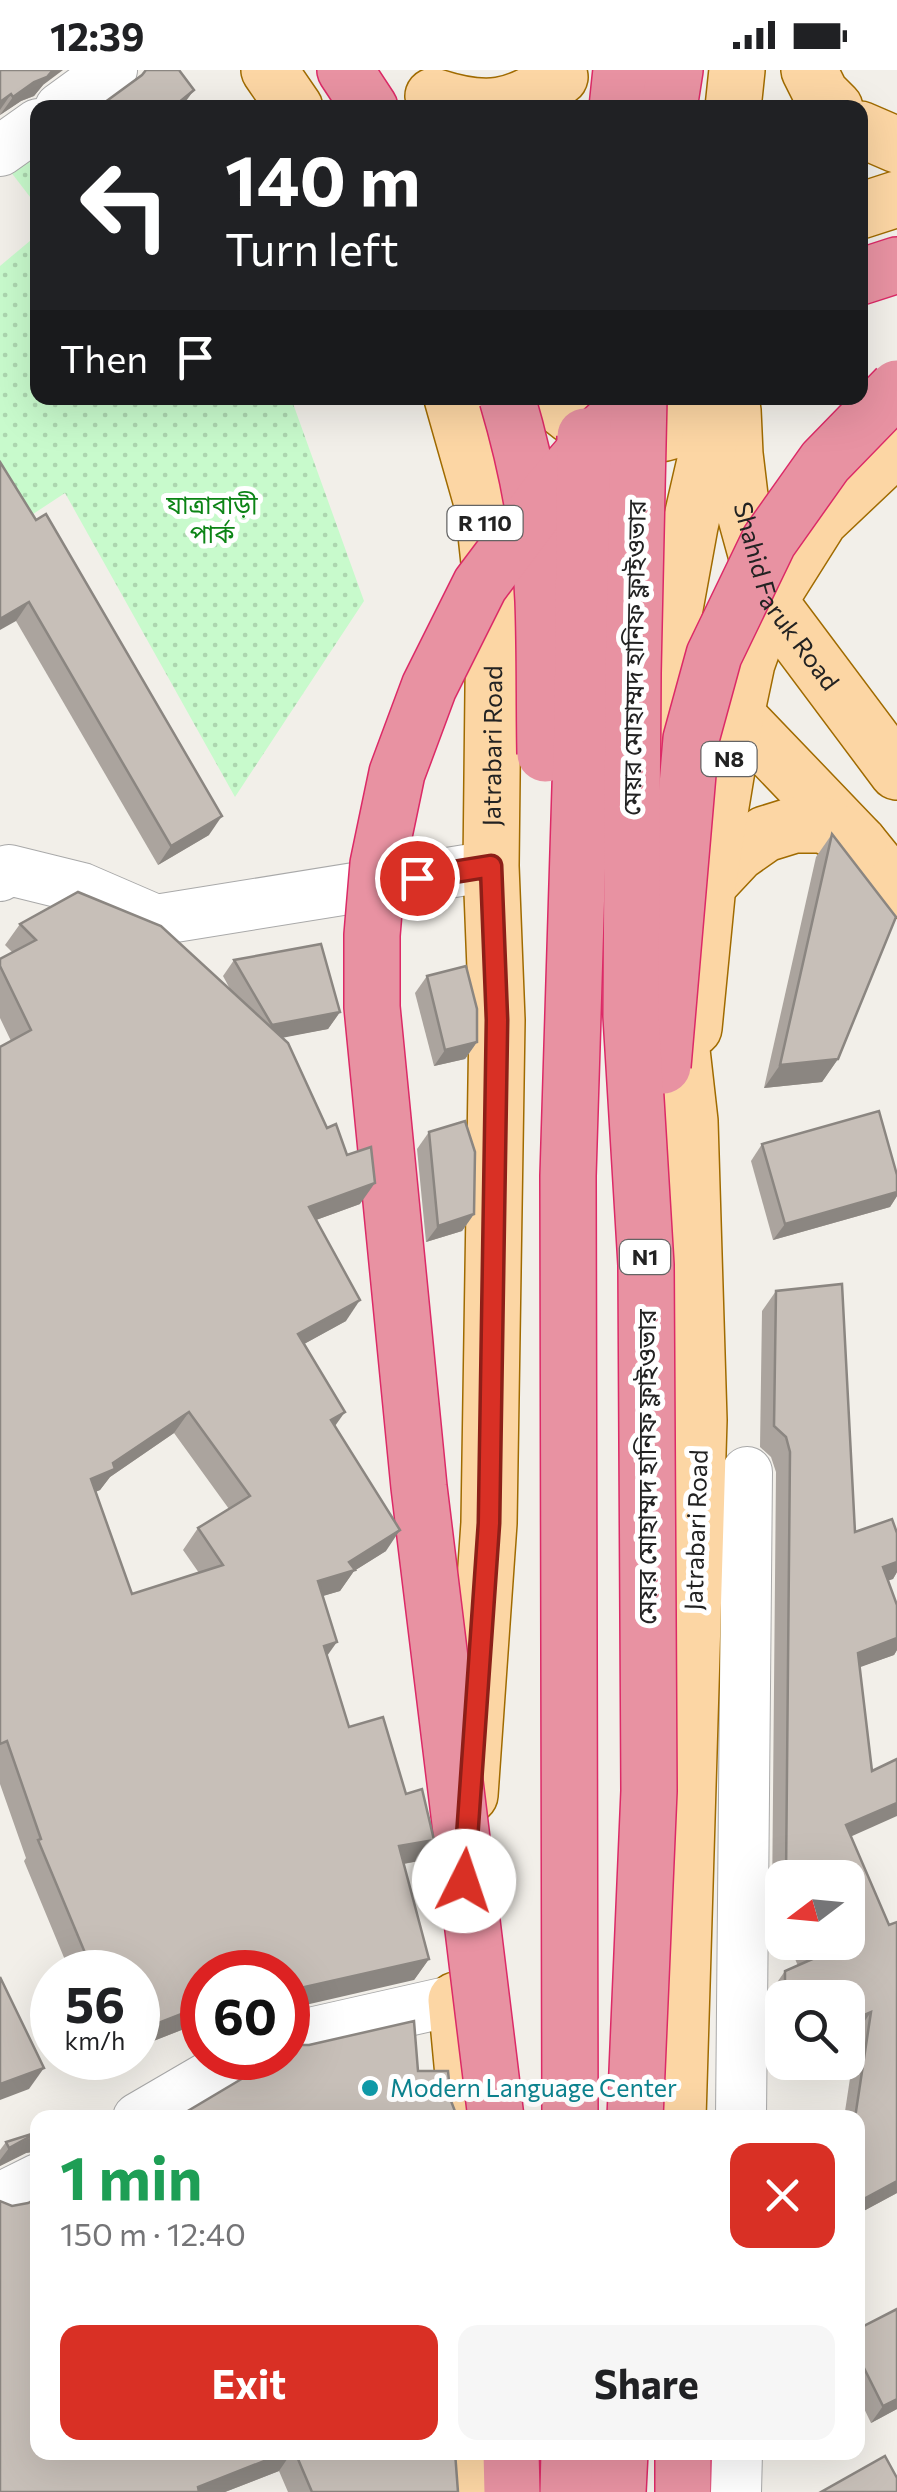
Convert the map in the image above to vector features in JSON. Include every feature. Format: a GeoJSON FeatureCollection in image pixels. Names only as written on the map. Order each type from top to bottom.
{"type":"FeatureCollection","features":[{"type":"Feature","properties":{"kind":"highway"},"geometry":{"type":"LineString","coordinates":[[344,70],[365,100]]}},
{"type":"Feature","properties":{"kind":"highway"},"geometry":{"type":"LineString","coordinates":[[618,100],[621,70]]}},
{"type":"Feature","properties":{"kind":"highway"},"geometry":{"type":"LineString","coordinates":[[670,100],[675,70]]}},
{"type":"Feature","properties":{"kind":"highway"},"geometry":{"type":"LineString","coordinates":[[868,274],[897,265]]}},
{"type":"Feature","properties":{"kind":"highway"},"geometry":{"type":"LineString","coordinates":[[646,1266],[691,740],[714,654],[769,541],[825,462],[897,388]]}},
{"type":"Feature","properties":{"kind":"highway"},"geometry":{"type":"LineString","coordinates":[[509,405],[533,512],[542,598],[548,976],[554,1073],[568,1176]]}},
{"type":"Feature","properties":{"kind":"highway","name":"মেয়র মোহাম্মদ হানিফ ফ্লাইওভার"},"geometry":{"type":"LineString","coordinates":[[558,405],[582,723],[568,1176],[570,2110]]}},
{"type":"Feature","properties":{"kind":"highway"},"geometry":{"type":"LineString","coordinates":[[495,2110],[419,1487],[372,1007],[372,935],[378,864],[397,773],[429,687],[480,585],[552,488],[631,405]]}},
{"type":"Feature","properties":{"kind":"highway","name":"মেয়র মোহাম্মদ হানিফ ফ্লাইওভার"},"geometry":{"type":"LineString","coordinates":[[635,2110],[649,1791],[646,1266],[631,1016],[639,405]]}},
{"type":"Feature","properties":{"kind":"highway"},"geometry":{"type":"LineString","coordinates":[[649,1791],[660,2110]]}},
{"type":"Feature","properties":{"kind":"highway"},"geometry":{"type":"LineString","coordinates":[[511,2460],[512,2492]]}},
{"type":"Feature","properties":{"kind":"highway"},"geometry":{"type":"LineString","coordinates":[[568,2492],[570,2460]]}},
{"type":"Feature","properties":{"kind":"highway"},"geometry":{"type":"LineString","coordinates":[[618,2492],[620,2460]]}},
{"type":"Feature","properties":{"kind":"highway"},"geometry":{"type":"LineString","coordinates":[[683,2460],[684,2492]]}},
{"type":"Feature","properties":{"kind":"main road"},"geometry":{"type":"LineString","coordinates":[[270,70],[290,100]]}},
{"type":"Feature","properties":{"kind":"main road"},"geometry":{"type":"LineString","coordinates":[[733,100],[737,70]]}},
{"type":"Feature","properties":{"kind":"main road"},"geometry":{"type":"LineString","coordinates":[[808,70],[827,100]]}},
{"type":"Feature","properties":{"kind":"main road"},"geometry":{"type":"LineString","coordinates":[[518,100],[559,85]]}},
{"type":"Feature","properties":{"kind":"main road"},"geometry":{"type":"LineString","coordinates":[[868,132],[897,145]]}},
{"type":"Feature","properties":{"kind":"main road"},"geometry":{"type":"LineString","coordinates":[[868,208],[897,199]]}},
{"type":"Feature","properties":{"kind":"main road","name":"Jatrabari Road"},"geometry":{"type":"LineString","coordinates":[[466,2110],[456,2000],[489,1523],[497,1020],[491,866],[494,604],[514,494],[556,405]]}},
{"type":"Feature","properties":{"kind":"main road"},"geometry":{"type":"LineString","coordinates":[[559,405],[586,478],[668,640],[859,844],[897,890]]}},
{"type":"Feature","properties":{"kind":"main road"},"geometry":{"type":"LineString","coordinates":[[563,405],[591,427],[624,436],[657,435],[689,427],[721,405]]}},
{"type":"Feature","properties":{"kind":"main road","name":"Jatrabari Road"},"geometry":{"type":"LineString","coordinates":[[678,2110],[699,1420],[690,1121],[664,893],[663,764],[668,640],[690,526],[726,405]]}},
{"type":"Feature","properties":{"kind":"main road","name":"Shahid Faruk Road"},"geometry":{"type":"LineString","coordinates":[[728,405],[740,496],[768,601],[891,754]]}},
{"type":"Feature","properties":{"kind":"main road","name":"R 110"},"geometry":{"type":"LineString","coordinates":[[459,420],[483,507],[494,604]]}},
{"type":"Feature","properties":{"kind":"main road","name":"N8"},"geometry":{"type":"LineString","coordinates":[[690,1121],[695,1001],[708,886],[747,663],[768,601],[820,520],[897,447]]}},
{"type":"Feature","properties":{"kind":"main road"},"geometry":{"type":"LineString","coordinates":[[494,604],[668,640]]}},
{"type":"Feature","properties":{"kind":"main road"},"geometry":{"type":"LineString","coordinates":[[708,886],[738,852],[765,834],[794,825],[823,825],[859,844]]}},
{"type":"Feature","properties":{"kind":"main road"},"geometry":{"type":"LineString","coordinates":[[484,2460],[484,2492]]}},
{"type":"Feature","properties":{"kind":"main road"},"geometry":{"type":"LineString","coordinates":[[668,2492],[669,2460]]}},
{"type":"Feature","properties":{"kind":"street"},"geometry":{"type":"LineString","coordinates":[[71,100],[112,70]]}},
{"type":"Feature","properties":{"kind":"street"},"geometry":{"type":"LineString","coordinates":[[0,152],[30,130]]}},
{"type":"Feature","properties":{"kind":"street"},"geometry":{"type":"LineString","coordinates":[[3,867],[82,888],[156,920],[491,866]]}},
{"type":"Feature","properties":{"kind":"street"},"geometry":{"type":"LineString","coordinates":[[741,2110],[747,1472]]}},
{"type":"Feature","properties":{"kind":"street"},"geometry":{"type":"LineString","coordinates":[[310,2033],[456,2000]]}},
{"type":"Feature","properties":{"kind":"street"},"geometry":{"type":"LineString","coordinates":[[152,2110],[203,2080]]}},
{"type":"Feature","properties":{"kind":"street"},"geometry":{"type":"LineString","coordinates":[[0,2198],[30,2183]]}},
{"type":"Feature","properties":{"kind":"street"},"geometry":{"type":"LineString","coordinates":[[736,2492],[737,2460]]}},
{"type":"Feature","properties":{"kind":"green space"},"geometry":{"type":"Polygon","coordinates":[[[30,149],[30,197],[7,167],[30,149]]]}},
{"type":"Feature","properties":{"kind":"green space","name":"যাত্রাবাড়ী পার্ক"},"geometry":{"type":"Polygon","coordinates":[[[30,241],[30,405],[294,405],[364,601],[235,797],[65,493],[24,520],[0,476],[0,266],[30,241]]]}},
{"type":"Feature","properties":{"kind":"building"},"geometry":{"type":"Polygon","coordinates":[[[0,70],[53,70],[0,102],[0,70]]]}},
{"type":"Feature","properties":{"kind":"building"},"geometry":{"type":"Polygon","coordinates":[[[146,70],[179,70],[194,90],[182,100],[108,100],[146,70]]]}},
{"type":"Feature","properties":{"kind":"building"},"geometry":{"type":"Polygon","coordinates":[[[0,462],[36,520],[46,514],[222,816],[171,846],[29,602],[0,619],[0,462]]]}},
{"type":"Feature","properties":{"kind":"building"},"geometry":{"type":"Polygon","coordinates":[[[832,834],[896,917],[838,1059],[780,1065],[832,834]]]}},
{"type":"Feature","properties":{"kind":"building"},"geometry":{"type":"Polygon","coordinates":[[[78,892],[161,926],[288,1043],[327,1128],[336,1124],[347,1155],[371,1147],[375,1183],[309,1207],[360,1300],[298,1334],[345,1412],[331,1420],[400,1530],[349,1562],[355,1570],[318,1581],[337,1642],[324,1646],[349,1727],[383,1717],[406,1794],[422,1789],[434,1840],[399,1846],[429,1959],[310,1986],[310,1950],[180,1950],[180,2015],[160,2022],[160,1950],[84,1950],[38,1840],[41,1839],[7,1741],[0,1744],[0,1047],[31,1030],[0,959],[36,940],[20,924],[78,892]],[[189,1412],[113,1463],[115,1469],[91,1479],[132,1594],[223,1565],[198,1528],[250,1496],[189,1412]]]}},
{"type":"Feature","properties":{"kind":"building"},"geometry":{"type":"Polygon","coordinates":[[[321,944],[340,1012],[272,1025],[234,960],[321,944]]]}},
{"type":"Feature","properties":{"kind":"building"},"geometry":{"type":"Polygon","coordinates":[[[466,966],[477,1009],[477,1042],[445,1050],[427,976],[466,966]]]}},
{"type":"Feature","properties":{"kind":"building"},"geometry":{"type":"Polygon","coordinates":[[[879,1111],[897,1175],[897,1192],[785,1224],[762,1144],[879,1111]]]}},
{"type":"Feature","properties":{"kind":"building"},"geometry":{"type":"Polygon","coordinates":[[[465,1121],[475,1152],[474,1214],[438,1226],[429,1132],[465,1121]]]}},
{"type":"Feature","properties":{"kind":"building"},"geometry":{"type":"Polygon","coordinates":[[[842,1284],[855,1532],[892,1519],[897,1533],[897,1562],[883,1567],[897,1605],[897,1638],[858,1653],[872,1771],[897,1759],[897,1803],[846,1825],[861,1860],[786,1860],[790,1452],[786,1437],[774,1426],[776,1291],[842,1284]]]}},
{"type":"Feature","properties":{"kind":"building"},"geometry":{"type":"Polygon","coordinates":[[[865,1869],[889,1925],[897,1922],[897,2181],[865,2198],[865,2110],[856,2110],[861,2080],[865,2080],[871,2012],[865,2015],[865,1980],[785,1980],[785,1971],[810,1960],[865,1960],[865,1869]]]}},
{"type":"Feature","properties":{"kind":"building"},"geometry":{"type":"Polygon","coordinates":[[[0,1977],[30,2039],[30,2073],[0,2084],[0,1977]]]}},
{"type":"Feature","properties":{"kind":"building"},"geometry":{"type":"Polygon","coordinates":[[[414,2021],[418,2071],[448,2071],[454,2110],[189,2110],[240,2080],[310,2080],[310,2045],[414,2021]]]}},
{"type":"Feature","properties":{"kind":"building"},"geometry":{"type":"Polygon","coordinates":[[[30,2134],[9,2148],[6,2142],[30,2134]]]}},
{"type":"Feature","properties":{"kind":"building"},"geometry":{"type":"Polygon","coordinates":[[[0,2201],[12,2206],[28,2203],[30,2460],[267,2460],[198,2487],[199,2492],[0,2492],[0,2201]]]}},
{"type":"Feature","properties":{"kind":"building"},"geometry":{"type":"Polygon","coordinates":[[[897,2309],[897,2399],[883,2406],[865,2370],[865,2325],[897,2309]]]}},
{"type":"Feature","properties":{"kind":"building"},"geometry":{"type":"Polygon","coordinates":[[[885,2456],[897,2478],[897,2492],[821,2492],[885,2456]]]}},
{"type":"Feature","properties":{"kind":"building"},"geometry":{"type":"Polygon","coordinates":[[[298,2460],[456,2460],[458,2492],[312,2492],[298,2460]]]}},
{"type":"Feature","properties":{"kind":"place","name":"Modern Language Center"},"geometry":{"type":"Point","coordinates":[370,2088]}},
{"type":"Feature","properties":{"kind":"route"},"geometry":{"type":"LineString","coordinates":[[417,878],[491,866],[497,1020],[489,1523],[464,1881]]}}]}
